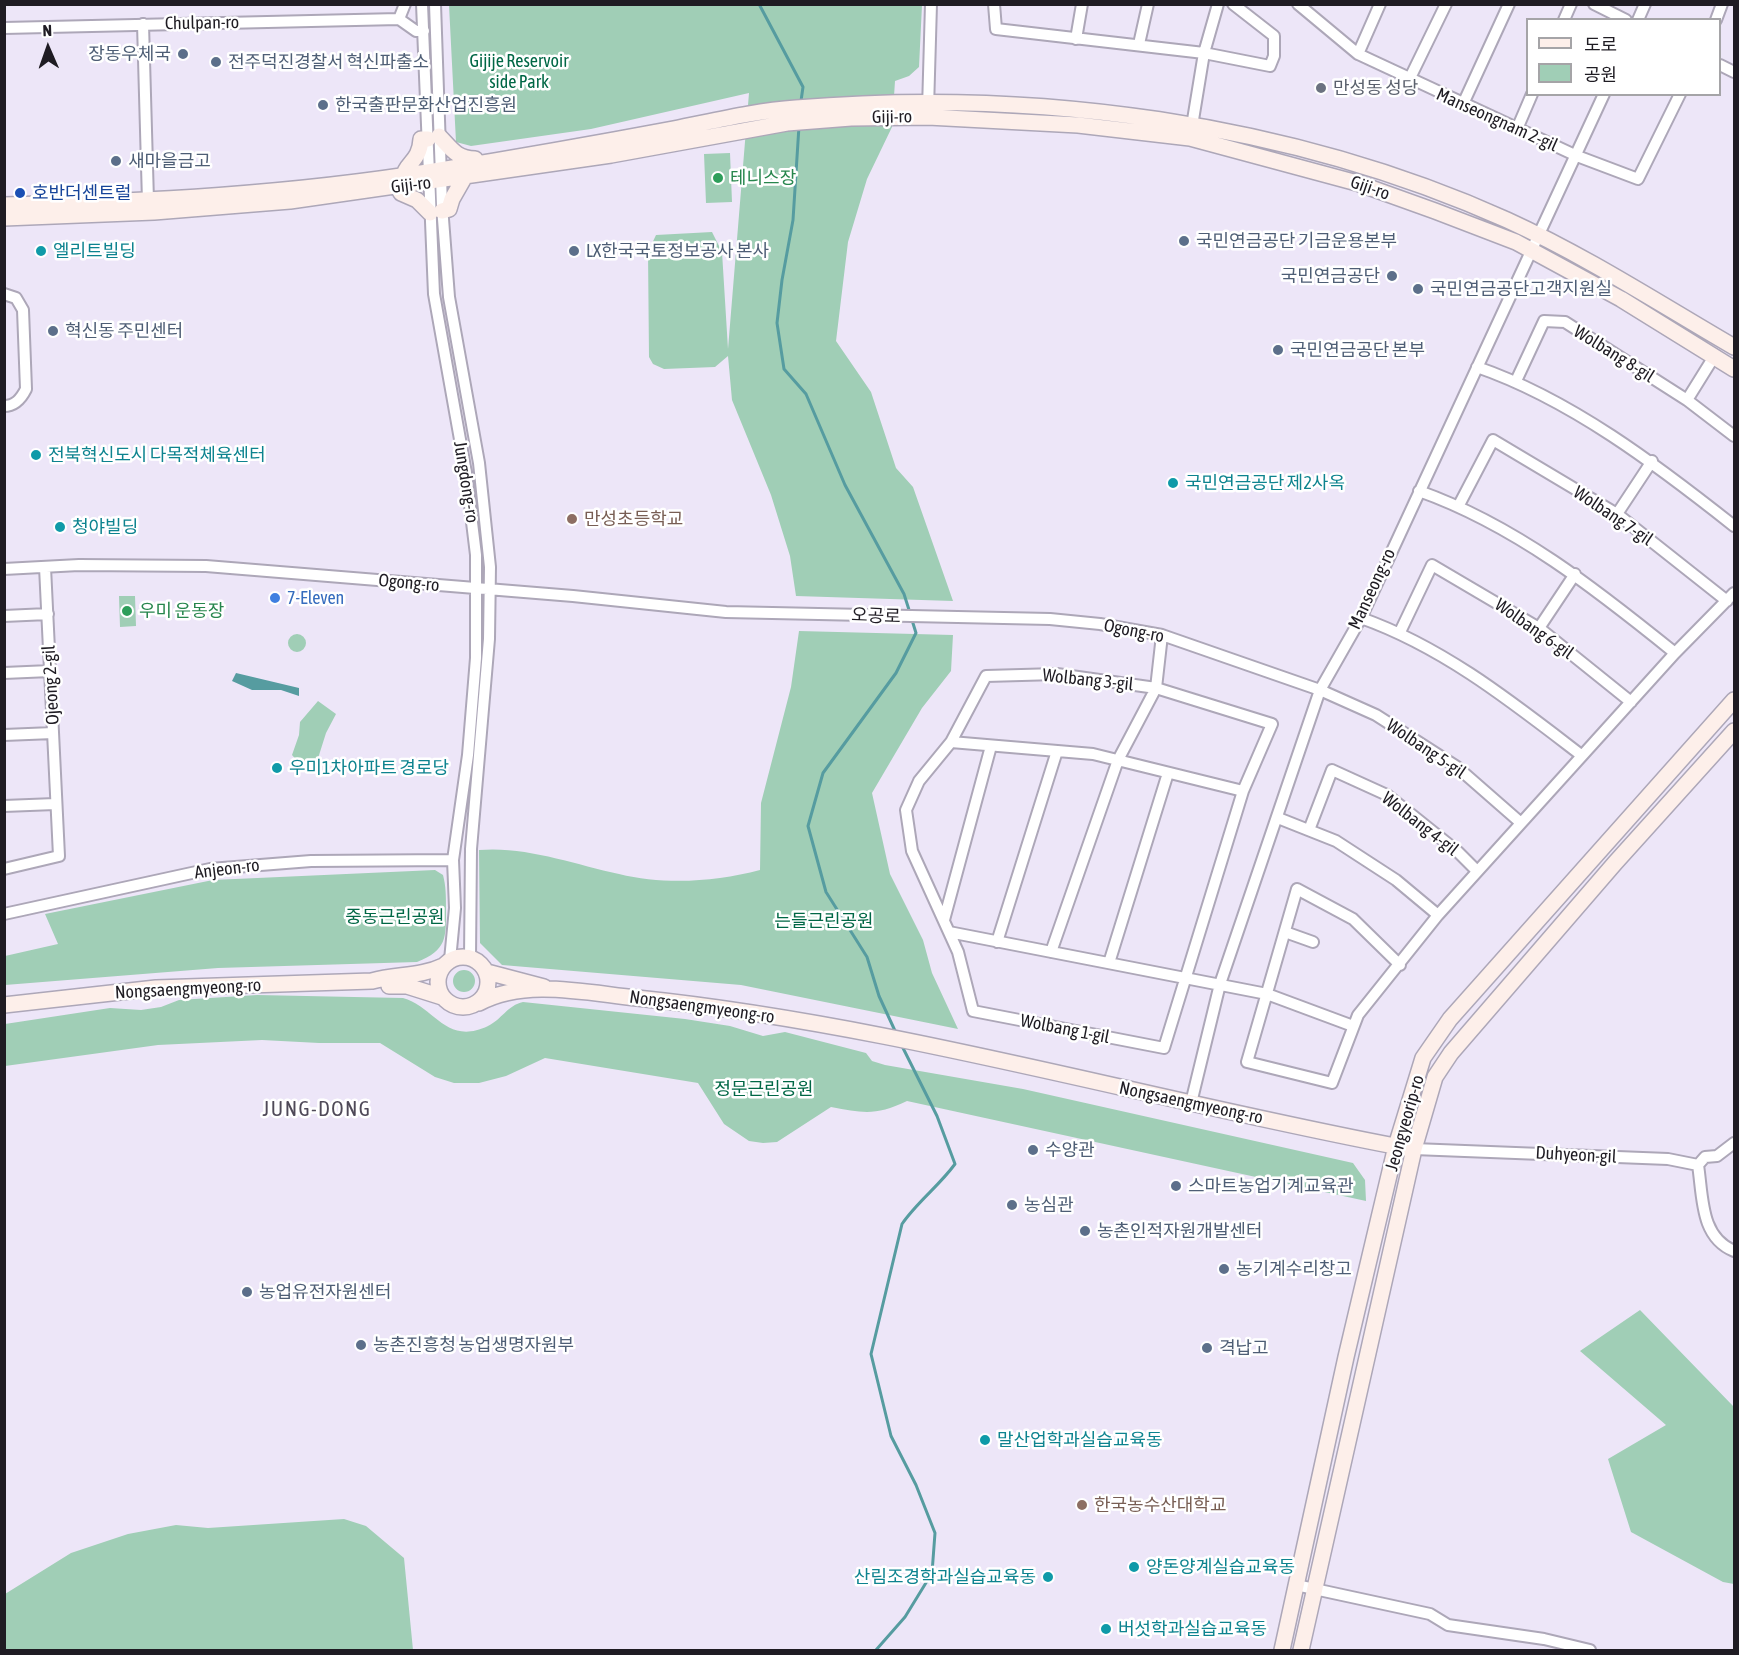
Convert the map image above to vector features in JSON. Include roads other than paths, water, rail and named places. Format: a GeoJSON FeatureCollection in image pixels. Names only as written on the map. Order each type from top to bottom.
{"type":"FeatureCollection","features":[{"type":"Feature","properties":{"kind":"street"},"geometry":{"type":"LineString","coordinates":[[399,19],[405,4]]}},
{"type":"Feature","properties":{"kind":"street","name":"Jungdong-ro"},"geometry":{"type":"LineString","coordinates":[[422,4],[434,137]]}},
{"type":"Feature","properties":{"kind":"street","name":"Jungdong-ro"},"geometry":{"type":"LineString","coordinates":[[435,4],[434,294],[476,541],[476,658],[472,717],[453,860],[455,908],[447,963]]}},
{"type":"Feature","properties":{"kind":"street"},"geometry":{"type":"LineString","coordinates":[[928,117],[931,4]]}},
{"type":"Feature","properties":{"kind":"street"},"geometry":{"type":"LineString","coordinates":[[994,4],[996,29],[1139,44],[1204,53],[1270,66],[1274,56],[1274,36],[1233,4]]}},
{"type":"Feature","properties":{"kind":"street"},"geometry":{"type":"LineString","coordinates":[[1076,39],[1083,4]]}},
{"type":"Feature","properties":{"kind":"street"},"geometry":{"type":"LineString","coordinates":[[1139,44],[1148,4]]}},
{"type":"Feature","properties":{"kind":"street"},"geometry":{"type":"LineString","coordinates":[[1191,132],[1204,53],[1218,4]]}},
{"type":"Feature","properties":{"kind":"street","name":"Manseongnam 2-gil"},"geometry":{"type":"LineString","coordinates":[[1298,4],[1308,15],[1358,54],[1409,80],[1577,156],[1638,179],[1679,96]]}},
{"type":"Feature","properties":{"kind":"street"},"geometry":{"type":"LineString","coordinates":[[1308,15],[1314,4]]}},
{"type":"Feature","properties":{"kind":"street"},"geometry":{"type":"LineString","coordinates":[[1358,54],[1380,4]]}},
{"type":"Feature","properties":{"kind":"street"},"geometry":{"type":"LineString","coordinates":[[1409,80],[1446,4]]}},
{"type":"Feature","properties":{"kind":"street"},"geometry":{"type":"LineString","coordinates":[[1463,104],[1509,4]]}},
{"type":"Feature","properties":{"kind":"street"},"geometry":{"type":"LineString","coordinates":[[1565,18],[1571,4]]}},
{"type":"Feature","properties":{"kind":"street"},"geometry":{"type":"LineString","coordinates":[[1594,4],[1622,18]]}},
{"type":"Feature","properties":{"kind":"street"},"geometry":{"type":"LineString","coordinates":[[1639,18],[1645,4]]}},
{"type":"Feature","properties":{"kind":"street","name":"Chulpan-ro"},"geometry":{"type":"LineString","coordinates":[[4,28],[399,19],[416,31],[424,31]]}},
{"type":"Feature","properties":{"kind":"street"},"geometry":{"type":"LineString","coordinates":[[143,24],[148,201]]}},
{"type":"Feature","properties":{"kind":"street"},"geometry":{"type":"LineString","coordinates":[[1517,129],[1531,96]]}},
{"type":"Feature","properties":{"kind":"street","name":"Manseong-ro"},"geometry":{"type":"LineString","coordinates":[[1191,1103],[1220,984],[1320,690],[1361,618],[1604,96]]}},
{"type":"Feature","properties":{"kind":"street","name":"Giji-ro"},"geometry":{"type":"LineString","coordinates":[[435,176],[464,178],[630,152],[787,123],[886,110],[928,101],[1031,105],[1312,150],[1491,214],[1538,235],[1734,347]]}},
{"type":"Feature","properties":{"kind":"street","name":"Giji-ro"},"geometry":{"type":"LineString","coordinates":[[4,218],[154,212],[290,201],[435,176],[476,164],[734,116],[792,108],[886,110],[928,117],[1191,132],[1357,183],[1516,242],[1621,299],[1715,355],[1734,369]]}},
{"type":"Feature","properties":{"kind":"street"},"geometry":{"type":"LineString","coordinates":[[464,178],[449,209],[436,212],[401,193],[401,181],[405,169],[416,160],[421,139],[434,137],[465,158],[475,159],[476,164]]}},
{"type":"Feature","properties":{"kind":"street","name":"Giji-ro"},"geometry":{"type":"LineString","coordinates":[[4,205],[148,201],[401,181]]}},
{"type":"Feature","properties":{"kind":"street","name":"Jungdong-ro"},"geometry":{"type":"LineString","coordinates":[[436,212],[480,472],[488,535],[490,590],[486,693],[471,849],[470,958]]}},
{"type":"Feature","properties":{"kind":"street"},"geometry":{"type":"LineString","coordinates":[[4,294],[16,298],[23,310],[26,389],[22,398],[12,406],[4,406]]}},
{"type":"Feature","properties":{"kind":"street","name":"Wolbang 8-gil"},"geometry":{"type":"LineString","coordinates":[[1516,381],[1544,321],[1565,322],[1688,400],[1734,436]]}},
{"type":"Feature","properties":{"kind":"street"},"geometry":{"type":"LineString","coordinates":[[1688,400],[1715,355]]}},
{"type":"Feature","properties":{"kind":"street"},"geometry":{"type":"LineString","coordinates":[[1477,367],[1516,381],[1652,461],[1734,526]]}},
{"type":"Feature","properties":{"kind":"street","name":"Wolbang 7-gil"},"geometry":{"type":"LineString","coordinates":[[1460,505],[1493,440],[1617,514],[1731,597],[1675,652],[1631,702]]}},
{"type":"Feature","properties":{"kind":"street"},"geometry":{"type":"LineString","coordinates":[[1617,514],[1652,461]]}},
{"type":"Feature","properties":{"kind":"street"},"geometry":{"type":"LineString","coordinates":[[1419,491],[1460,505],[1575,574],[1675,652]]}},
{"type":"Feature","properties":{"kind":"street","name":"Wolbang 6-gil"},"geometry":{"type":"LineString","coordinates":[[1400,632],[1432,565],[1539,628],[1631,702]]}},
{"type":"Feature","properties":{"kind":"street","name":"Ogong-ro"},"geometry":{"type":"LineString","coordinates":[[4,568],[206,566],[726,612],[813,614]]}},
{"type":"Feature","properties":{"kind":"street","name":"Ojeong 2-gil"},"geometry":{"type":"LineString","coordinates":[[4,869],[58,856],[45,567]]}},
{"type":"Feature","properties":{"kind":"street"},"geometry":{"type":"LineString","coordinates":[[1539,628],[1575,574]]}},
{"type":"Feature","properties":{"kind":"street"},"geometry":{"type":"LineString","coordinates":[[4,616],[48,614]]}},
{"type":"Feature","properties":{"kind":"street","name":"오공로"},"geometry":{"type":"LineString","coordinates":[[813,614],[940,619]]}},
{"type":"Feature","properties":{"kind":"street"},"geometry":{"type":"LineString","coordinates":[[1361,618],[1400,632],[1496,689],[1581,755]]}},
{"type":"Feature","properties":{"kind":"street","name":"Ogong-ro"},"geometry":{"type":"LineString","coordinates":[[940,619],[1050,619],[1101,624],[1162,635],[1320,690]]}},
{"type":"Feature","properties":{"kind":"street","name":"Wolbang 3-gil"},"geometry":{"type":"LineString","coordinates":[[1051,952],[1118,760],[1156,688],[1162,635]]}},
{"type":"Feature","properties":{"kind":"street"},"geometry":{"type":"LineString","coordinates":[[4,673],[50,671]]}},
{"type":"Feature","properties":{"kind":"street","name":"Wolbang 3-gil"},"geometry":{"type":"LineString","coordinates":[[906,810],[919,781],[951,742],[986,675],[1057,674],[1156,688],[1272,724],[1243,791],[1216,880]]}},
{"type":"Feature","properties":{"kind":"street","name":"Wolbang 5-gil"},"geometry":{"type":"LineString","coordinates":[[1320,690],[1376,715],[1457,766],[1521,823]]}},
{"type":"Feature","properties":{"kind":"street","name":"Jeongyeorip-ro"},"geometry":{"type":"LineString","coordinates":[[1282,1650],[1396,1146],[1423,1058],[1450,1019],[1734,700]]}},
{"type":"Feature","properties":{"kind":"street"},"geometry":{"type":"LineString","coordinates":[[1400,965],[1353,920],[1297,889],[1247,1062],[1332,1083],[1358,1015],[1400,965],[1438,915],[1631,702]]}},
{"type":"Feature","properties":{"kind":"street","name":"Jeongyeorip-ro"},"geometry":{"type":"LineString","coordinates":[[1301,1650],[1414,1149],[1435,1077],[1451,1053],[1608,871],[1734,731]]}},
{"type":"Feature","properties":{"kind":"street"},"geometry":{"type":"LineString","coordinates":[[4,735],[53,733]]}},
{"type":"Feature","properties":{"kind":"street"},"geometry":{"type":"LineString","coordinates":[[951,742],[1093,754],[1243,791]]}},
{"type":"Feature","properties":{"kind":"street"},"geometry":{"type":"LineString","coordinates":[[944,920],[991,746]]}},
{"type":"Feature","properties":{"kind":"street"},"geometry":{"type":"LineString","coordinates":[[997,942],[1057,751]]}},
{"type":"Feature","properties":{"kind":"street","name":"Wolbang 4-gil"},"geometry":{"type":"LineString","coordinates":[[1309,830],[1332,770],[1387,795],[1458,852],[1477,871]]}},
{"type":"Feature","properties":{"kind":"street"},"geometry":{"type":"LineString","coordinates":[[1109,963],[1168,773]]}},
{"type":"Feature","properties":{"kind":"street"},"geometry":{"type":"LineString","coordinates":[[4,806],[55,804]]}},
{"type":"Feature","properties":{"kind":"street","name":"Wolbang 1-gil"},"geometry":{"type":"LineString","coordinates":[[906,810],[912,850],[958,952],[974,1011],[1164,1048],[1216,880]]}},
{"type":"Feature","properties":{"kind":"street"},"geometry":{"type":"LineString","coordinates":[[1278,818],[1336,840],[1396,880],[1438,915]]}},
{"type":"Feature","properties":{"kind":"street","name":"Anjeon-ro"},"geometry":{"type":"LineString","coordinates":[[4,914],[210,869],[311,861],[453,860]]}},
{"type":"Feature","properties":{"kind":"street"},"geometry":{"type":"LineString","coordinates":[[950,932],[1267,994],[1353,1026]]}},
{"type":"Feature","properties":{"kind":"street"},"geometry":{"type":"LineString","coordinates":[[1285,932],[1313,942]]}},
{"type":"Feature","properties":{"kind":"street"},"geometry":{"type":"LineString","coordinates":[[372,981],[389,976],[419,975],[447,963],[470,958],[477,961],[487,972],[550,989]]}},
{"type":"Feature","properties":{"kind":"street"},"geometry":{"type":"LineString","coordinates":[[442,997],[438,988],[438,975],[447,963]]}},
{"type":"Feature","properties":{"kind":"street"},"geometry":{"type":"LineString","coordinates":[[479,1003],[488,989],[487,972]]}},
{"type":"Feature","properties":{"kind":"street"},"geometry":{"type":"LineString","coordinates":[[372,981],[428,990],[454,1006],[463,1008],[492,996],[550,989]]}},
{"type":"Feature","properties":{"kind":"street","name":"Nongsaengmyeong-ro"},"geometry":{"type":"LineString","coordinates":[[4,1005],[156,988],[372,981]]}},
{"type":"Feature","properties":{"kind":"street","name":"Nongsaengmyeong-ro"},"geometry":{"type":"LineString","coordinates":[[550,989],[672,1002],[854,1032],[1396,1146],[1455,1151]]}},
{"type":"Feature","properties":{"kind":"street"},"geometry":{"type":"LineString","coordinates":[[1734,1143],[1717,1156],[1705,1157],[1698,1165],[1709,1230],[1723,1246],[1734,1251]]}},
{"type":"Feature","properties":{"kind":"street","name":"Duhyeon-gil"},"geometry":{"type":"LineString","coordinates":[[1455,1151],[1668,1159],[1698,1165]]}},
{"type":"Feature","properties":{"kind":"street"},"geometry":{"type":"LineString","coordinates":[[1296,1585],[1430,1614],[1448,1625],[1544,1639],[1590,1650]]}},
{"type":"Feature","properties":{"kind":"waterway"},"geometry":{"type":"LineString","coordinates":[[759,4],[803,87],[801,101]]}},
{"type":"Feature","properties":{"kind":"waterway"},"geometry":{"type":"LineString","coordinates":[[799,126],[793,220],[777,323],[784,369],[806,394],[845,485],[904,594],[910,613]]}},
{"type":"Feature","properties":{"kind":"waterway"},"geometry":{"type":"LineString","coordinates":[[896,1033],[879,996],[867,957],[826,892],[808,826],[823,773],[896,673],[916,633],[912,620]]}},
{"type":"Feature","properties":{"kind":"waterway"},"geometry":{"type":"LineString","coordinates":[[876,1650],[905,1617],[932,1573],[935,1533],[916,1485],[891,1436],[871,1354],[902,1224],[955,1164],[937,1116],[901,1044]]}},
{"type":"Feature","properties":{"kind":"place","name":"장동우체국"},"geometry":{"type":"Point","coordinates":[183,54]}},
{"type":"Feature","properties":{"kind":"place","name":"전주덕진경찰서 혁신파출소"},"geometry":{"type":"Point","coordinates":[216,62]}},
{"type":"Feature","properties":{"kind":"place","name":"만성동 성당"},"geometry":{"type":"Point","coordinates":[1321,88]}},
{"type":"Feature","properties":{"kind":"place","name":"한국출판문화산업진흥원"},"geometry":{"type":"Point","coordinates":[323,105]}},
{"type":"Feature","properties":{"kind":"place","name":"새마을금고"},"geometry":{"type":"Point","coordinates":[116,161]}},
{"type":"Feature","properties":{"kind":"place","name":"테니스장"},"geometry":{"type":"Point","coordinates":[718,178]}},
{"type":"Feature","properties":{"kind":"place","name":"호반더센트럴"},"geometry":{"type":"Point","coordinates":[20,193]}},
{"type":"Feature","properties":{"kind":"place","name":"국민연금공단 기금운용본부"},"geometry":{"type":"Point","coordinates":[1184,241]}},
{"type":"Feature","properties":{"kind":"place","name":"엘리트빌딩"},"geometry":{"type":"Point","coordinates":[41,251]}},
{"type":"Feature","properties":{"kind":"place","name":"LX한국국토정보공사 본사"},"geometry":{"type":"Point","coordinates":[574,251]}},
{"type":"Feature","properties":{"kind":"place","name":"국민연금공단"},"geometry":{"type":"Point","coordinates":[1392,276]}},
{"type":"Feature","properties":{"kind":"place","name":"국민연금공단고객지원실"},"geometry":{"type":"Point","coordinates":[1418,289]}},
{"type":"Feature","properties":{"kind":"place","name":"혁신동 주민센터"},"geometry":{"type":"Point","coordinates":[53,331]}},
{"type":"Feature","properties":{"kind":"place","name":"국민연금공단 본부"},"geometry":{"type":"Point","coordinates":[1278,350]}},
{"type":"Feature","properties":{"kind":"place","name":"전북혁신도시 다목적체육센터"},"geometry":{"type":"Point","coordinates":[36,455]}},
{"type":"Feature","properties":{"kind":"place","name":"국민연금공단 제2사옥"},"geometry":{"type":"Point","coordinates":[1173,483]}},
{"type":"Feature","properties":{"kind":"place","name":"만성초등학교"},"geometry":{"type":"Point","coordinates":[572,519]}},
{"type":"Feature","properties":{"kind":"place","name":"청야빌딩"},"geometry":{"type":"Point","coordinates":[60,527]}},
{"type":"Feature","properties":{"kind":"place","name":"7-Eleven"},"geometry":{"type":"Point","coordinates":[275,598]}},
{"type":"Feature","properties":{"kind":"place","name":"우미 운동장"},"geometry":{"type":"Point","coordinates":[127,611]}},
{"type":"Feature","properties":{"kind":"place","name":"우미1차아파트 경로당"},"geometry":{"type":"Point","coordinates":[277,768]}},
{"type":"Feature","properties":{"kind":"place","name":"수양관"},"geometry":{"type":"Point","coordinates":[1033,1150]}},
{"type":"Feature","properties":{"kind":"place","name":"스마트농업기계교육관"},"geometry":{"type":"Point","coordinates":[1176,1186]}},
{"type":"Feature","properties":{"kind":"place","name":"농심관"},"geometry":{"type":"Point","coordinates":[1012,1205]}},
{"type":"Feature","properties":{"kind":"place","name":"농촌인적자원개발센터"},"geometry":{"type":"Point","coordinates":[1085,1231]}},
{"type":"Feature","properties":{"kind":"place","name":"농기계수리창고"},"geometry":{"type":"Point","coordinates":[1224,1269]}},
{"type":"Feature","properties":{"kind":"place","name":"농업유전자원센터"},"geometry":{"type":"Point","coordinates":[247,1292]}},
{"type":"Feature","properties":{"kind":"place","name":"농촌진흥청 농업생명자원부"},"geometry":{"type":"Point","coordinates":[361,1345]}},
{"type":"Feature","properties":{"kind":"place","name":"격납고"},"geometry":{"type":"Point","coordinates":[1207,1348]}},
{"type":"Feature","properties":{"kind":"place","name":"말산업학과실습교육동"},"geometry":{"type":"Point","coordinates":[985,1440]}},
{"type":"Feature","properties":{"kind":"place","name":"한국농수산대학교"},"geometry":{"type":"Point","coordinates":[1082,1505]}},
{"type":"Feature","properties":{"kind":"place","name":"양돈양계실습교육동"},"geometry":{"type":"Point","coordinates":[1134,1567]}},
{"type":"Feature","properties":{"kind":"place","name":"산림조경학과실습교육동"},"geometry":{"type":"Point","coordinates":[1048,1577]}},
{"type":"Feature","properties":{"kind":"place","name":"버섯학과실습교육동"},"geometry":{"type":"Point","coordinates":[1106,1629]}},
{"type":"Feature","properties":{"kind":"district","name":"JUNG-DONG"},"geometry":{"type":"Point","coordinates":[317,1109]}},
{"type":"Feature","properties":{"kind":"park label","name":"Gijije Reservoir side Park"},"geometry":{"type":"Point","coordinates":[519,71]}},
{"type":"Feature","properties":{"kind":"park label","name":"중동근린공원"},"geometry":{"type":"Point","coordinates":[395,917]}},
{"type":"Feature","properties":{"kind":"park label","name":"는들근린공원"},"geometry":{"type":"Point","coordinates":[824,921]}},
{"type":"Feature","properties":{"kind":"park label","name":"정문근린공원"},"geometry":{"type":"Point","coordinates":[764,1089]}}]}
